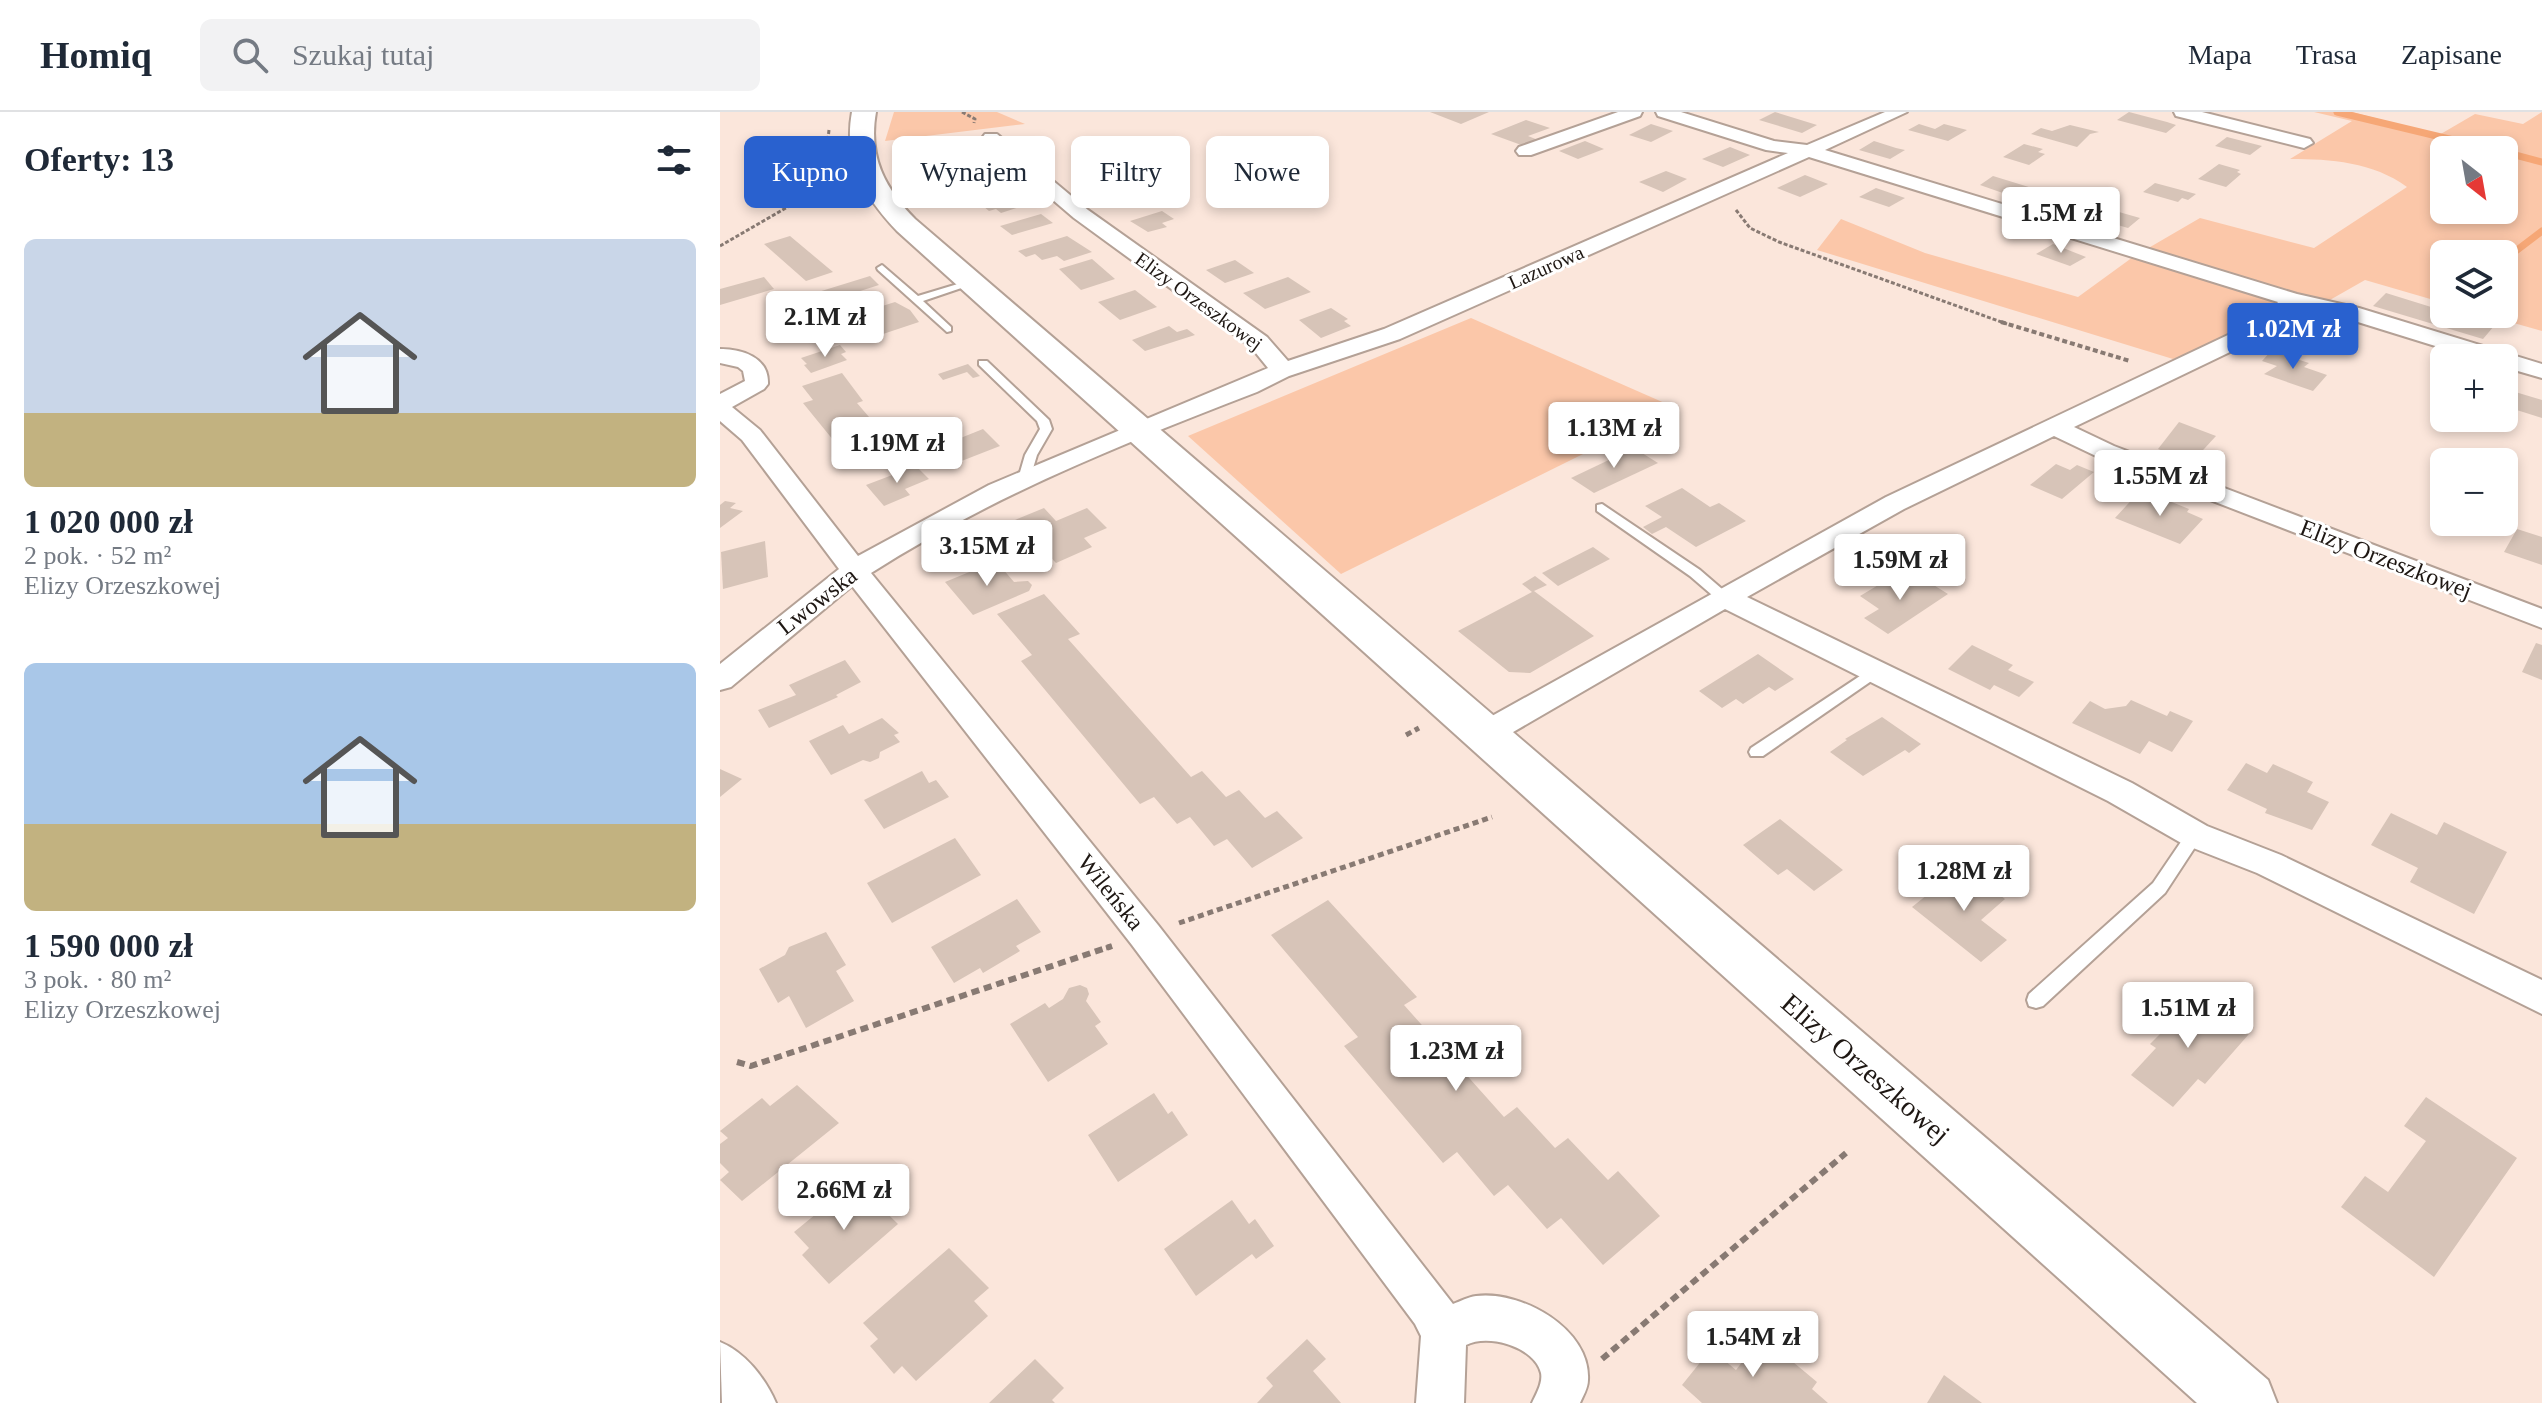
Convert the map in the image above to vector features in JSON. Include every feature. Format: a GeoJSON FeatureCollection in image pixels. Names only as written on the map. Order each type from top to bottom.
{"type":"FeatureCollection","features":[{"type":"Feature","properties":{"kind":"street","name":"Elizy Orzeszkowej"},"geometry":{"type":"LineString","coordinates":[[862,136],[864,112]]}},
{"type":"Feature","properties":{"kind":"street"},"geometry":{"type":"LineString","coordinates":[[1525,151],[1634,112]]}},
{"type":"Feature","properties":{"kind":"street"},"geometry":{"type":"LineString","coordinates":[[1664,112],[1772,146],[1808,151],[2291,299],[2351,313],[2452,344]]}},
{"type":"Feature","properties":{"kind":"street","name":"Lazurowa"},"geometry":{"type":"LineString","coordinates":[[1281,371],[1392,334],[1899,112]]}},
{"type":"Feature","properties":{"kind":"street"},"geometry":{"type":"LineString","coordinates":[[2182,112],[2304,143]]}},
{"type":"Feature","properties":{"kind":"street","name":"Elizy Orzeszkowej"},"geometry":{"type":"LineString","coordinates":[[1055,192],[1259,342],[1274,357],[1281,371],[1249,387],[1137,430]]}},
{"type":"Feature","properties":{"kind":"street","name":"Elizy Orzeszkowej"},"geometry":{"type":"LineString","coordinates":[[876,202],[895,215],[2245,1403]]}},
{"type":"Feature","properties":{"kind":"street"},"geometry":{"type":"LineString","coordinates":[[1485,734],[1895,503],[2274,322],[2291,299]]}},
{"type":"Feature","properties":{"kind":"street","name":"Wileńska"},"geometry":{"type":"LineString","coordinates":[[720,356],[740,357],[755,369],[758,376],[756,384],[746,392],[720,406],[751,435],[854,570],[1154,947],[1431,1308],[1444,1333]]}},
{"type":"Feature","properties":{"kind":"street"},"geometry":{"type":"LineString","coordinates":[[2518,364],[2542,371]]}},
{"type":"Feature","properties":{"kind":"street","name":"Elizy Orzeszkowej"},"geometry":{"type":"LineString","coordinates":[[2052,426],[2105,451],[2542,619]]}},
{"type":"Feature","properties":{"kind":"street","name":"Lwowska"},"geometry":{"type":"LineString","coordinates":[[720,680],[854,570],[1024,479],[1137,430]]}},
{"type":"Feature","properties":{"kind":"street"},"geometry":{"type":"LineString","coordinates":[[1724,598],[2120,792],[2195,835],[2269,864],[2542,998]]}},
{"type":"Feature","properties":{"kind":"street"},"geometry":{"type":"LineString","coordinates":[[1440,1403],[1444,1333],[1473,1318],[1494,1317],[1535,1332],[1561,1362],[1560,1391]]}},
{"type":"Feature","properties":{"kind":"street"},"geometry":{"type":"LineString","coordinates":[[720,1365],[752,1403]]}},
{"type":"Feature","properties":{"kind":"lane"},"geometry":{"type":"LineString","coordinates":[[882,268],[947,329]]}},
{"type":"Feature","properties":{"kind":"lane"},"geometry":{"type":"LineString","coordinates":[[916,300],[971,283]]}},
{"type":"Feature","properties":{"kind":"lane"},"geometry":{"type":"LineString","coordinates":[[983,363],[1043,420],[1046,429],[1031,455],[1024,479]]}},
{"type":"Feature","properties":{"kind":"lane"},"geometry":{"type":"LineString","coordinates":[[1602,508],[1695,573],[1724,598]]}},
{"type":"Feature","properties":{"kind":"lane"},"geometry":{"type":"LineString","coordinates":[[1757,752],[1875,671]]}},
{"type":"Feature","properties":{"kind":"lane"},"geometry":{"type":"LineString","coordinates":[[2036,1000],[2159,888],[2195,835]]}},
{"type":"Feature","properties":{"kind":"path"},"geometry":{"type":"LineString","coordinates":[[1709,193],[1733,204],[1739,218],[1750,228],[1779,242],[2036,334],[2126,359],[2160,377]]}},
{"type":"Feature","properties":{"kind":"path"},"geometry":{"type":"LineString","coordinates":[[720,246],[786,208]]}},
{"type":"Feature","properties":{"kind":"path"},"geometry":{"type":"LineString","coordinates":[[1560,1391],[1610,1355],[1846,1153]]}},
{"type":"Feature","properties":{"kind":"shaded area"},"geometry":{"type":"Polygon","coordinates":[[[894,112],[997,112],[1025,124],[926,136],[892,136],[892,140],[885,141],[894,112]]]}},
{"type":"Feature","properties":{"kind":"shaded area"},"geometry":{"type":"Polygon","coordinates":[[[2314,112],[2352,112],[2439,135],[2475,114],[2523,124],[2542,112],[2542,331],[2518,324],[2518,240],[2430,240],[2430,299],[2365,280],[2300,317],[2173,359],[1817,250],[1841,219],[1925,253],[2078,297],[2133,257],[2200,218],[2314,248],[2407,187],[2366,167],[2290,159],[2352,121],[2314,112]]]}},
{"type":"Feature","properties":{"kind":"shaded area"},"geometry":{"type":"Polygon","coordinates":[[[1471,318],[1676,408],[1341,574],[1188,436],[1471,318]]]}},
{"type":"Feature","properties":{"kind":"building"},"geometry":{"type":"Polygon","coordinates":[[[1430,112],[1489,112],[1461,124],[1430,112]]]}},
{"type":"Feature","properties":{"kind":"building"},"geometry":{"type":"Polygon","coordinates":[[[1775,112],[1817,125],[1802,133],[1759,120],[1775,112]]]}},
{"type":"Feature","properties":{"kind":"building"},"geometry":{"type":"Polygon","coordinates":[[[2129,112],[2176,125],[2166,133],[2117,120],[2129,112]]]}},
{"type":"Feature","properties":{"kind":"building"},"geometry":{"type":"Polygon","coordinates":[[[1526,120],[1550,128],[1528,136],[1538,140],[1524,146],[1491,134],[1526,120]]]}},
{"type":"Feature","properties":{"kind":"building"},"geometry":{"type":"Polygon","coordinates":[[[1651,124],[1673,131],[1651,142],[1629,135],[1651,124]]]}},
{"type":"Feature","properties":{"kind":"building"},"geometry":{"type":"Polygon","coordinates":[[[1919,124],[1935,129],[1944,124],[1967,130],[1948,141],[1908,130],[1919,124]]]}},
{"type":"Feature","properties":{"kind":"building"},"geometry":{"type":"Polygon","coordinates":[[[2070,125],[2099,132],[2090,134],[2077,147],[2031,134],[2041,128],[2052,131],[2070,125]]]}},
{"type":"Feature","properties":{"kind":"building"},"geometry":{"type":"Polygon","coordinates":[[[2227,137],[2262,146],[2250,155],[2215,146],[2227,137]]]}},
{"type":"Feature","properties":{"kind":"building"},"geometry":{"type":"Polygon","coordinates":[[[1585,141],[1604,149],[1578,159],[1559,151],[1585,141]]]}},
{"type":"Feature","properties":{"kind":"building"},"geometry":{"type":"Polygon","coordinates":[[[1874,141],[1905,150],[1890,159],[1859,150],[1874,141]]]}},
{"type":"Feature","properties":{"kind":"building"},"geometry":{"type":"Polygon","coordinates":[[[2024,144],[2043,149],[2038,152],[2045,154],[2029,165],[2003,157],[2024,144]]]}},
{"type":"Feature","properties":{"kind":"building"},"geometry":{"type":"Polygon","coordinates":[[[1730,147],[1750,155],[1723,167],[1702,159],[1730,147]]]}},
{"type":"Feature","properties":{"kind":"building"},"geometry":{"type":"Polygon","coordinates":[[[2219,164],[2240,170],[2237,172],[2241,174],[2226,187],[2198,179],[2219,164]]]}},
{"type":"Feature","properties":{"kind":"building"},"geometry":{"type":"Polygon","coordinates":[[[1666,171],[1687,179],[1663,192],[1639,182],[1666,171]]]}},
{"type":"Feature","properties":{"kind":"building"},"geometry":{"type":"Polygon","coordinates":[[[1805,175],[1828,184],[1800,197],[1777,188],[1805,175]]]}},
{"type":"Feature","properties":{"kind":"building"},"geometry":{"type":"Polygon","coordinates":[[[1993,176],[2032,188],[2017,198],[1980,185],[1993,176]]]}},
{"type":"Feature","properties":{"kind":"building"},"geometry":{"type":"Polygon","coordinates":[[[2155,183],[2196,194],[2178,202],[2143,192],[2155,183]]]}},
{"type":"Feature","properties":{"kind":"building"},"geometry":{"type":"Polygon","coordinates":[[[1876,188],[1905,198],[1889,207],[1859,197],[1876,188]]]}},
{"type":"Feature","properties":{"kind":"building"},"geometry":{"type":"Polygon","coordinates":[[[985,208],[1017,208],[1001,213],[996,209],[989,211],[985,208]]]}},
{"type":"Feature","properties":{"kind":"building"},"geometry":{"type":"Polygon","coordinates":[[[2105,208],[2140,218],[2128,228],[2083,215],[2090,210],[2099,212],[2105,208]]]}},
{"type":"Feature","properties":{"kind":"building"},"geometry":{"type":"Polygon","coordinates":[[[1162,211],[1174,219],[1162,223],[1167,227],[1148,232],[1130,221],[1162,211]]]}},
{"type":"Feature","properties":{"kind":"building"},"geometry":{"type":"Polygon","coordinates":[[[1041,214],[1053,223],[1012,235],[1000,226],[1041,214]]]}},
{"type":"Feature","properties":{"kind":"building"},"geometry":{"type":"Polygon","coordinates":[[[790,236],[833,272],[806,281],[764,244],[790,236]]]}},
{"type":"Feature","properties":{"kind":"building"},"geometry":{"type":"Polygon","coordinates":[[[1067,236],[1092,252],[1064,261],[1057,256],[1042,260],[1035,254],[1026,257],[1018,251],[1067,236]]]}},
{"type":"Feature","properties":{"kind":"building"},"geometry":{"type":"Polygon","coordinates":[[[2053,244],[2086,257],[2070,266],[2036,254],[2053,244]]]}},
{"type":"Feature","properties":{"kind":"building"},"geometry":{"type":"Polygon","coordinates":[[[1092,259],[1115,279],[1081,290],[1059,269],[1092,259]]]}},
{"type":"Feature","properties":{"kind":"building"},"geometry":{"type":"Polygon","coordinates":[[[1235,260],[1254,273],[1225,283],[1206,270],[1235,260]]]}},
{"type":"Feature","properties":{"kind":"building"},"geometry":{"type":"Polygon","coordinates":[[[870,276],[879,285],[857,292],[857,296],[851,298],[862,310],[855,312],[857,314],[840,320],[834,314],[782,330],[769,315],[821,299],[815,293],[870,276]]]}},
{"type":"Feature","properties":{"kind":"building"},"geometry":{"type":"Polygon","coordinates":[[[764,277],[774,289],[720,305],[720,289],[764,277]]]}},
{"type":"Feature","properties":{"kind":"building"},"geometry":{"type":"Polygon","coordinates":[[[1288,277],[1311,292],[1265,309],[1243,293],[1288,277]]]}},
{"type":"Feature","properties":{"kind":"building"},"geometry":{"type":"Polygon","coordinates":[[[1135,290],[1157,307],[1120,320],[1098,302],[1135,290]]]}},
{"type":"Feature","properties":{"kind":"building"},"geometry":{"type":"Polygon","coordinates":[[[2386,293],[2430,307],[2430,323],[2373,306],[2386,293]]]}},
{"type":"Feature","properties":{"kind":"building"},"geometry":{"type":"Polygon","coordinates":[[[895,302],[910,310],[919,322],[880,335],[857,314],[895,302]]]}},
{"type":"Feature","properties":{"kind":"building"},"geometry":{"type":"Polygon","coordinates":[[[1331,308],[1348,319],[1344,321],[1351,326],[1321,338],[1299,320],[1331,308]]]}},
{"type":"Feature","properties":{"kind":"building"},"geometry":{"type":"Polygon","coordinates":[[[1169,326],[1177,332],[1187,329],[1195,335],[1145,351],[1132,340],[1169,326]]]}},
{"type":"Feature","properties":{"kind":"building"},"geometry":{"type":"Polygon","coordinates":[[[2446,328],[2492,328],[2483,339],[2446,328]]]}},
{"type":"Feature","properties":{"kind":"building"},"geometry":{"type":"Polygon","coordinates":[[[840,345],[846,352],[841,354],[847,360],[811,373],[804,365],[807,364],[801,358],[840,345]]]}},
{"type":"Feature","properties":{"kind":"building"},"geometry":{"type":"Polygon","coordinates":[[[2271,351],[2309,363],[2304,367],[2327,375],[2313,391],[2264,374],[2277,366],[2262,361],[2271,351]]]}},
{"type":"Feature","properties":{"kind":"building"},"geometry":{"type":"Polygon","coordinates":[[[968,364],[980,376],[973,378],[967,372],[943,380],[938,374],[968,364]]]}},
{"type":"Feature","properties":{"kind":"building"},"geometry":{"type":"Polygon","coordinates":[[[842,373],[863,401],[857,403],[881,431],[838,446],[803,403],[813,400],[802,386],[842,373]]]}},
{"type":"Feature","properties":{"kind":"building"},"geometry":{"type":"Polygon","coordinates":[[[2518,393],[2542,400],[2542,418],[2518,410],[2518,393]]]}},
{"type":"Feature","properties":{"kind":"building"},"geometry":{"type":"Polygon","coordinates":[[[2179,422],[2216,436],[2192,462],[2158,449],[2179,422]]]}},
{"type":"Feature","properties":{"kind":"building"},"geometry":{"type":"Polygon","coordinates":[[[983,429],[1000,446],[959,462],[952,454],[957,452],[948,443],[983,429]]]}},
{"type":"Feature","properties":{"kind":"building"},"geometry":{"type":"Polygon","coordinates":[[[1634,448],[1658,463],[1594,493],[1571,478],[1634,448]]]}},
{"type":"Feature","properties":{"kind":"building"},"geometry":{"type":"Polygon","coordinates":[[[2056,464],[2070,470],[2077,465],[2094,472],[2062,499],[2030,485],[2056,464]]]}},
{"type":"Feature","properties":{"kind":"building"},"geometry":{"type":"Polygon","coordinates":[[[916,466],[929,479],[905,489],[910,495],[884,506],[866,485],[916,466]]]}},
{"type":"Feature","properties":{"kind":"building"},"geometry":{"type":"Polygon","coordinates":[[[1682,488],[1710,507],[1719,503],[1746,521],[1696,547],[1666,527],[1652,534],[1643,527],[1662,517],[1645,506],[1682,488]]]}},
{"type":"Feature","properties":{"kind":"building"},"geometry":{"type":"Polygon","coordinates":[[[2138,493],[2154,499],[2157,496],[2189,509],[2187,512],[2203,519],[2180,544],[2115,518],[2138,493]]]}},
{"type":"Feature","properties":{"kind":"building"},"geometry":{"type":"Polygon","coordinates":[[[725,501],[736,503],[730,508],[743,511],[720,528],[720,505],[725,501]]]}},
{"type":"Feature","properties":{"kind":"building"},"geometry":{"type":"Polygon","coordinates":[[[1044,508],[1056,521],[1087,508],[1107,528],[1084,538],[1092,547],[1056,563],[1015,520],[1044,508]]]}},
{"type":"Feature","properties":{"kind":"building"},"geometry":{"type":"Polygon","coordinates":[[[2518,529],[2542,537],[2542,565],[2504,552],[2513,536],[2518,536],[2518,529]]]}},
{"type":"Feature","properties":{"kind":"building"},"geometry":{"type":"Polygon","coordinates":[[[765,541],[768,577],[723,589],[721,552],[765,541]]]}},
{"type":"Feature","properties":{"kind":"building"},"geometry":{"type":"Polygon","coordinates":[[[1593,547],[1610,559],[1558,586],[1542,573],[1593,547]]]}},
{"type":"Feature","properties":{"kind":"building"},"geometry":{"type":"Polygon","coordinates":[[[996,561],[1014,582],[1028,581],[1032,585],[1029,591],[973,615],[945,582],[996,561]]]}},
{"type":"Feature","properties":{"kind":"building"},"geometry":{"type":"Polygon","coordinates":[[[1895,575],[1911,586],[1924,579],[1948,594],[1888,634],[1864,618],[1879,609],[1860,596],[1895,575]]]}},
{"type":"Feature","properties":{"kind":"building"},"geometry":{"type":"Polygon","coordinates":[[[1535,576],[1547,585],[1534,591],[1594,636],[1530,673],[1509,672],[1458,631],[1532,592],[1522,584],[1535,576]]]}},
{"type":"Feature","properties":{"kind":"building"},"geometry":{"type":"Polygon","coordinates":[[[1044,594],[1080,634],[1068,639],[1191,777],[1202,771],[1226,797],[1239,790],[1265,818],[1277,811],[1303,838],[1252,868],[1227,839],[1214,846],[1190,817],[1177,824],[1154,797],[1140,804],[1021,661],[1032,655],[997,614],[1044,594]]]}},
{"type":"Feature","properties":{"kind":"building"},"geometry":{"type":"Polygon","coordinates":[[[2536,643],[2542,645],[2542,680],[2522,672],[2536,643]]]}},
{"type":"Feature","properties":{"kind":"building"},"geometry":{"type":"Polygon","coordinates":[[[1972,645],[2013,665],[2008,670],[2034,682],[2019,697],[1994,685],[1990,690],[1948,669],[1972,645]]]}},
{"type":"Feature","properties":{"kind":"building"},"geometry":{"type":"Polygon","coordinates":[[[1758,654],[1794,679],[1775,691],[1769,687],[1743,704],[1736,699],[1722,708],[1699,691],[1758,654]]]}},
{"type":"Feature","properties":{"kind":"building"},"geometry":{"type":"Polygon","coordinates":[[[845,660],[861,682],[836,695],[838,697],[769,728],[758,710],[796,695],[789,685],[845,660]]]}},
{"type":"Feature","properties":{"kind":"building"},"geometry":{"type":"Polygon","coordinates":[[[2131,700],[2167,716],[2170,711],[2193,721],[2172,752],[2149,741],[2140,754],[2072,723],[2090,701],[2105,709],[2126,706],[2131,700]]]}},
{"type":"Feature","properties":{"kind":"building"},"geometry":{"type":"Polygon","coordinates":[[[1882,717],[1921,744],[1909,753],[1905,750],[1863,776],[1830,752],[1845,739],[1882,717]]]}},
{"type":"Feature","properties":{"kind":"building"},"geometry":{"type":"Polygon","coordinates":[[[882,718],[899,733],[894,735],[900,742],[880,752],[879,758],[870,762],[863,760],[831,775],[809,741],[843,725],[849,734],[882,718]]]}},
{"type":"Feature","properties":{"kind":"building"},"geometry":{"type":"Polygon","coordinates":[[[2246,763],[2267,773],[2273,764],[2313,782],[2307,792],[2329,802],[2312,830],[2265,813],[2267,809],[2227,790],[2246,763]]]}},
{"type":"Feature","properties":{"kind":"building"},"geometry":{"type":"Polygon","coordinates":[[[720,769],[742,779],[720,797],[720,769]]]}},
{"type":"Feature","properties":{"kind":"building"},"geometry":{"type":"Polygon","coordinates":[[[922,771],[929,783],[936,780],[949,797],[884,829],[864,800],[922,771]]]}},
{"type":"Feature","properties":{"kind":"building"},"geometry":{"type":"Polygon","coordinates":[[[2391,813],[2437,835],[2444,822],[2507,852],[2474,914],[2410,882],[2418,868],[2371,845],[2391,813]]]}},
{"type":"Feature","properties":{"kind":"building"},"geometry":{"type":"Polygon","coordinates":[[[1780,819],[1843,870],[1814,891],[1787,869],[1778,875],[1743,845],[1780,819]]]}},
{"type":"Feature","properties":{"kind":"building"},"geometry":{"type":"Polygon","coordinates":[[[955,838],[981,875],[892,923],[867,883],[955,838]]]}},
{"type":"Feature","properties":{"kind":"building"},"geometry":{"type":"Polygon","coordinates":[[[1962,867],[2005,899],[1981,920],[2007,940],[1981,962],[1912,907],[1962,867]]]}},
{"type":"Feature","properties":{"kind":"building"},"geometry":{"type":"Polygon","coordinates":[[[1017,899],[1041,932],[1016,946],[1020,951],[983,973],[980,968],[954,983],[931,947],[1017,899]]]}},
{"type":"Feature","properties":{"kind":"building"},"geometry":{"type":"Polygon","coordinates":[[[1328,900],[1417,997],[1404,1005],[1504,1117],[1517,1107],[1555,1148],[1568,1138],[1608,1180],[1618,1171],[1660,1216],[1603,1265],[1561,1218],[1547,1229],[1508,1185],[1494,1196],[1457,1152],[1443,1163],[1344,1046],[1358,1037],[1271,935],[1328,900]]]}},
{"type":"Feature","properties":{"kind":"building"},"geometry":{"type":"Polygon","coordinates":[[[826,932],[846,965],[836,971],[854,1001],[806,1028],[789,996],[778,1003],[759,969],[785,955],[789,947],[826,932]]]}},
{"type":"Feature","properties":{"kind":"building"},"geometry":{"type":"Polygon","coordinates":[[[1080,985],[1087,988],[1089,994],[1086,1001],[1101,1022],[1095,1026],[1108,1044],[1048,1082],[1010,1024],[1045,1003],[1049,1008],[1063,999],[1069,988],[1080,985]]]}},
{"type":"Feature","properties":{"kind":"building"},"geometry":{"type":"Polygon","coordinates":[[[2195,996],[2249,1034],[2205,1084],[2198,1079],[2173,1107],[2131,1075],[2156,1048],[2150,1044],[2166,1028],[2159,1023],[2174,1006],[2181,1011],[2195,996]]]}},
{"type":"Feature","properties":{"kind":"building"},"geometry":{"type":"Polygon","coordinates":[[[797,1085],[839,1123],[742,1201],[720,1180],[729,1172],[720,1163],[720,1144],[728,1138],[720,1131],[762,1098],[770,1106],[797,1085]]]}},
{"type":"Feature","properties":{"kind":"building"},"geometry":{"type":"Polygon","coordinates":[[[1154,1093],[1168,1114],[1172,1111],[1188,1135],[1118,1182],[1088,1135],[1154,1093]]]}},
{"type":"Feature","properties":{"kind":"building"},"geometry":{"type":"Polygon","coordinates":[[[2426,1097],[2517,1158],[2434,1277],[2341,1207],[2365,1176],[2388,1192],[2426,1141],[2404,1126],[2426,1097]]]}},
{"type":"Feature","properties":{"kind":"building"},"geometry":{"type":"Polygon","coordinates":[[[855,1182],[898,1224],[829,1284],[802,1255],[809,1248],[794,1232],[855,1182]]]}},
{"type":"Feature","properties":{"kind":"building"},"geometry":{"type":"Polygon","coordinates":[[[1232,1200],[1249,1224],[1255,1219],[1274,1246],[1256,1259],[1252,1254],[1196,1296],[1164,1249],[1232,1200]]]}},
{"type":"Feature","properties":{"kind":"building"},"geometry":{"type":"Polygon","coordinates":[[[949,1248],[989,1288],[974,1301],[988,1316],[916,1381],[902,1366],[894,1374],[870,1346],[878,1339],[863,1323],[949,1248]]]}},
{"type":"Feature","properties":{"kind":"building"},"geometry":{"type":"Polygon","coordinates":[[[1762,1336],[1817,1382],[1812,1389],[1828,1403],[1702,1403],[1682,1385],[1711,1349],[1736,1370],[1762,1336]]]}},
{"type":"Feature","properties":{"kind":"building"},"geometry":{"type":"Polygon","coordinates":[[[1307,1339],[1326,1359],[1313,1371],[1341,1403],[1257,1403],[1273,1386],[1266,1378],[1307,1339]]]}},
{"type":"Feature","properties":{"kind":"building"},"geometry":{"type":"Polygon","coordinates":[[[1035,1359],[1064,1388],[1052,1400],[1055,1403],[989,1403],[1035,1359]]]}},
{"type":"Feature","properties":{"kind":"building"},"geometry":{"type":"Polygon","coordinates":[[[1944,1375],[1982,1403],[1927,1403],[1944,1375]]]}},
{"type":"Feature","properties":{"kind":"waterway"},"geometry":{"type":"LineString","coordinates":[[2337,112],[2437,136]]}},
{"type":"Feature","properties":{"kind":"waterway"},"geometry":{"type":"LineString","coordinates":[[2518,156],[2542,162]]}},
{"type":"Feature","properties":{"kind":"waterway"},"geometry":{"type":"LineString","coordinates":[[2518,249],[2542,231]]}}]}
